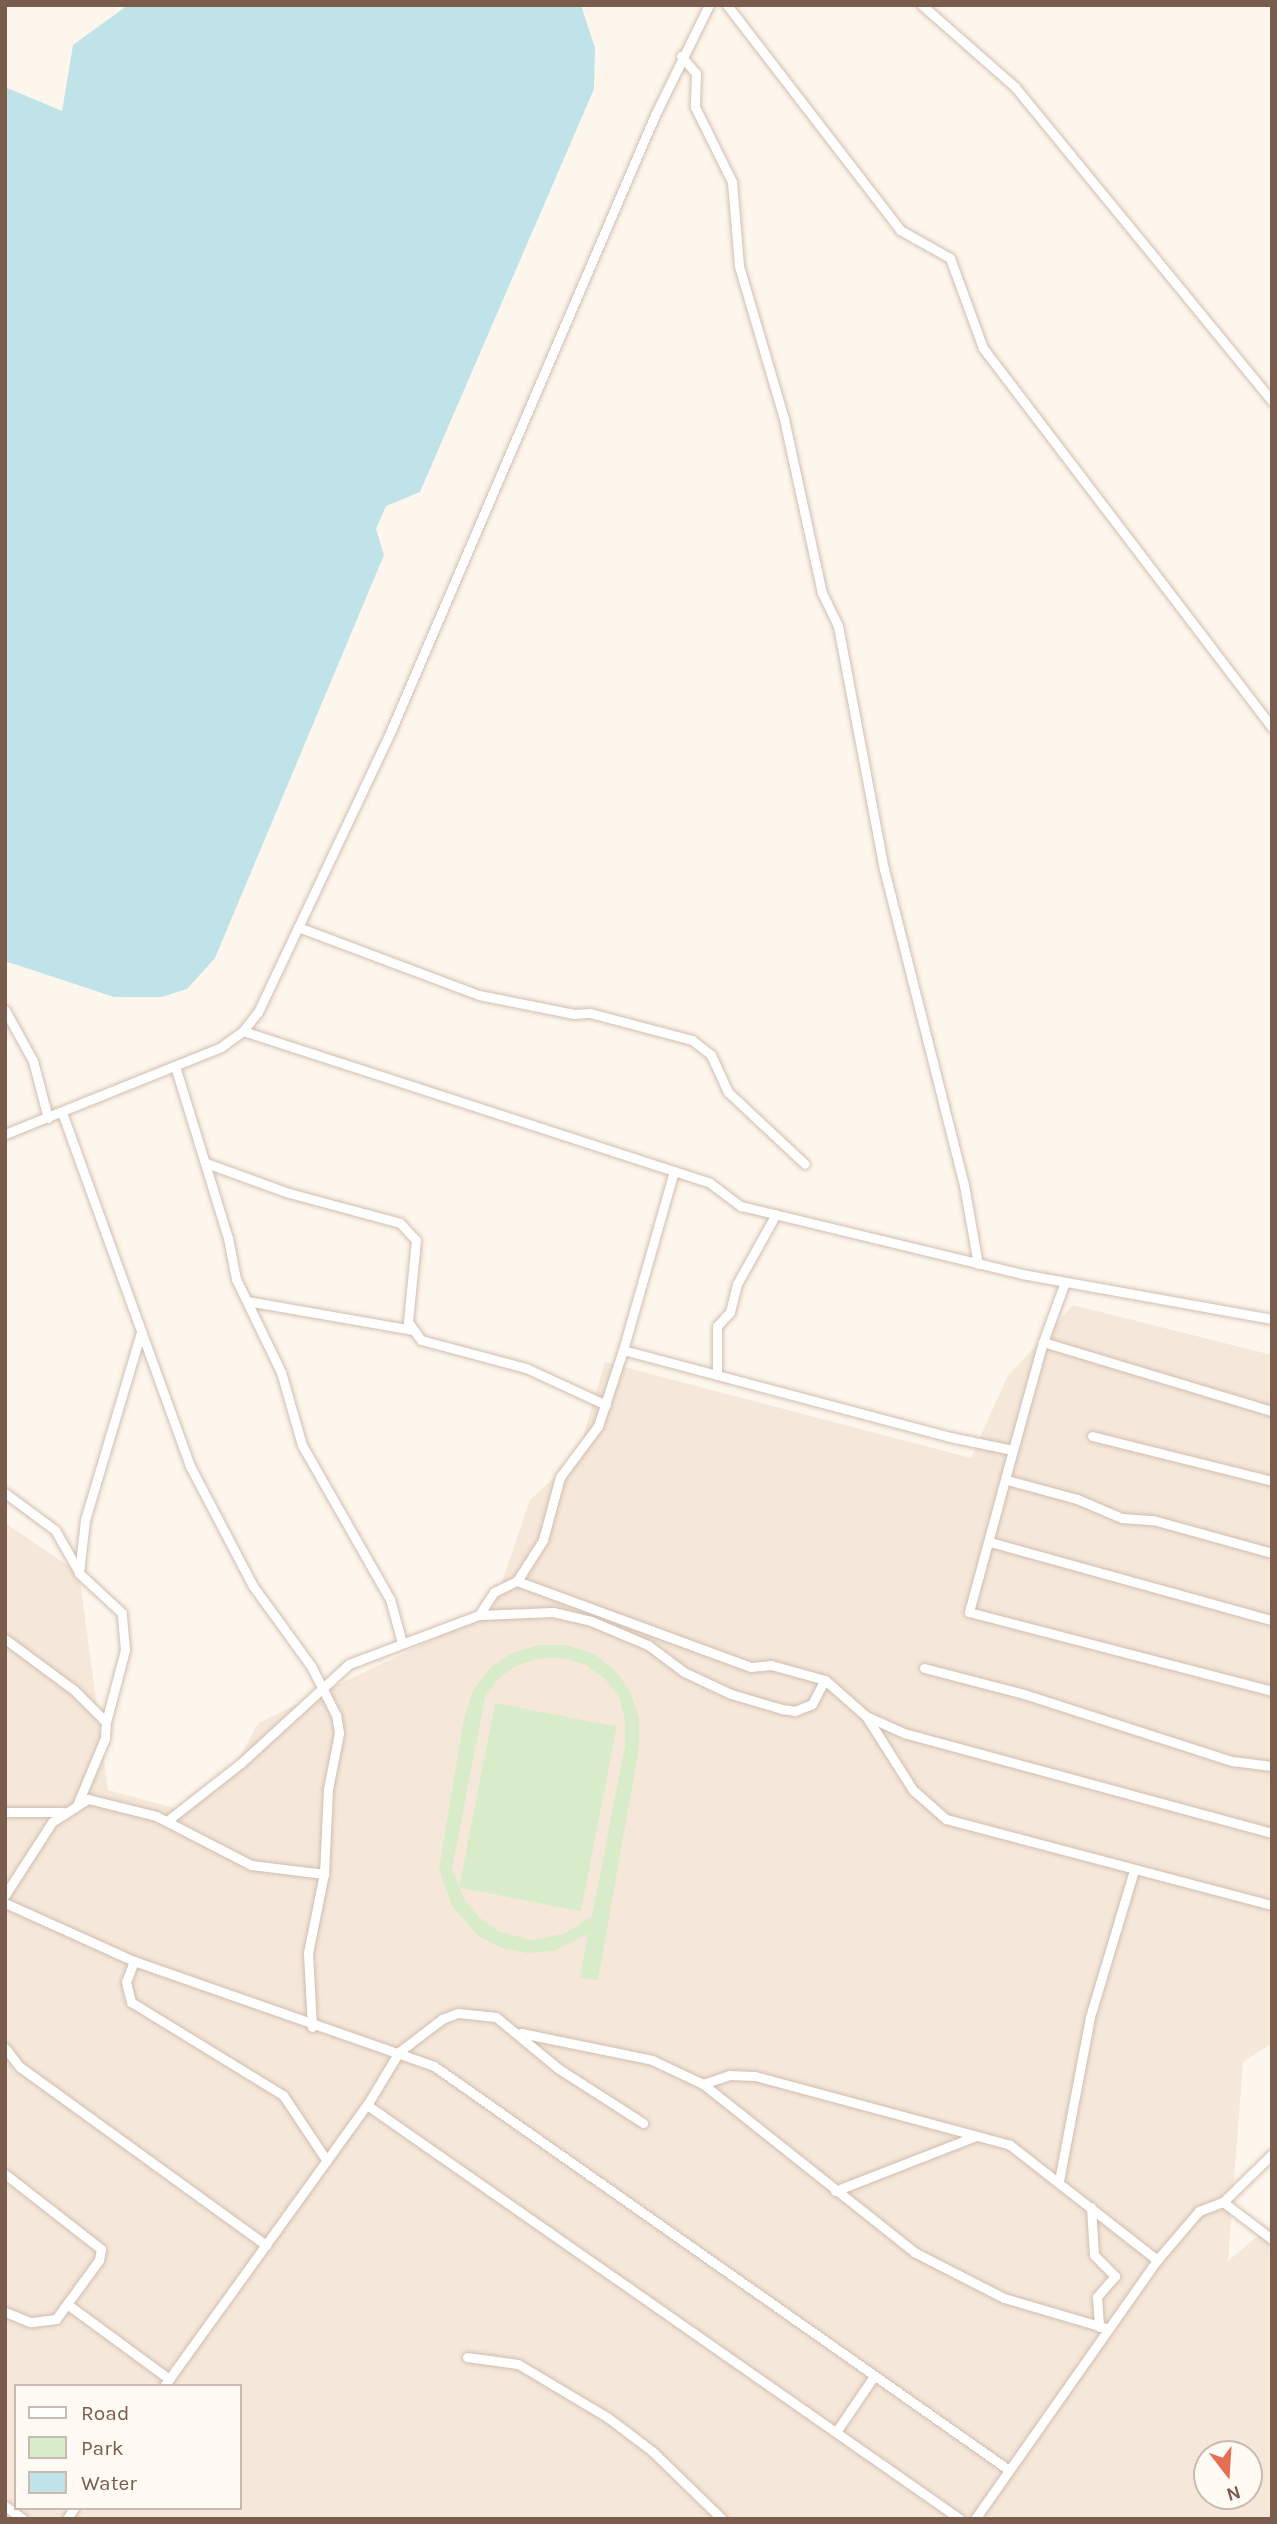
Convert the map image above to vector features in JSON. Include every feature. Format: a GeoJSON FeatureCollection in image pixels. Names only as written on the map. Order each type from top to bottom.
{"type":"FeatureCollection","features":[{"type":"Feature","properties":{"kind":"street"},"geometry":{"type":"LineString","coordinates":[[5,1134],[221,1047],[243,1031],[258,1012],[397,715],[681,56],[709,5]]}},
{"type":"Feature","properties":{"kind":"street"},"geometry":{"type":"LineString","coordinates":[[727,5],[900,230],[950,258],[983,348],[1272,728]]}},
{"type":"Feature","properties":{"kind":"street"},"geometry":{"type":"LineString","coordinates":[[922,5],[1014,87],[1272,401]]}},
{"type":"Feature","properties":{"kind":"street"},"geometry":{"type":"LineString","coordinates":[[681,56],[696,73],[695,107],[732,182],[739,266],[784,419],[822,593],[838,626],[884,869],[964,1185],[978,1264]]}},
{"type":"Feature","properties":{"kind":"street"},"geometry":{"type":"LineString","coordinates":[[298,928],[468,992],[574,1014],[590,1013],[692,1040],[711,1055],[728,1092],[806,1164]]}},
{"type":"Feature","properties":{"kind":"street"},"geometry":{"type":"LineString","coordinates":[[5,1010],[33,1061],[48,1118]]}},
{"type":"Feature","properties":{"kind":"street"},"geometry":{"type":"LineString","coordinates":[[243,1031],[709,1183],[741,1206],[978,1264],[1272,1319]]}},
{"type":"Feature","properties":{"kind":"street"},"geometry":{"type":"LineString","coordinates":[[175,1066],[206,1163],[236,1279],[281,1372],[302,1445],[390,1599],[402,1643]]}},
{"type":"Feature","properties":{"kind":"street"},"geometry":{"type":"LineString","coordinates":[[62,1113],[161,1394],[217,1520],[253,1586],[321,1685],[336,1714],[339,1733],[328,1789],[324,1874],[308,1953],[312,2027]]}},
{"type":"Feature","properties":{"kind":"street"},"geometry":{"type":"LineString","coordinates":[[206,1163],[289,1193],[400,1223],[416,1240],[408,1322],[421,1340],[526,1368],[606,1405]]}},
{"type":"Feature","properties":{"kind":"street"},"geometry":{"type":"LineString","coordinates":[[480,1615],[495,1592],[517,1581],[543,1540],[559,1477],[598,1426],[674,1171]]}},
{"type":"Feature","properties":{"kind":"street"},"geometry":{"type":"LineString","coordinates":[[717,1373],[717,1326],[730,1312],[737,1284],[776,1214]]}},
{"type":"Feature","properties":{"kind":"street"},"geometry":{"type":"LineString","coordinates":[[1065,1282],[1043,1342],[969,1612],[1272,1691]]}},
{"type":"Feature","properties":{"kind":"street"},"geometry":{"type":"LineString","coordinates":[[247,1301],[414,1330]]}},
{"type":"Feature","properties":{"kind":"street"},"geometry":{"type":"LineString","coordinates":[[79,1573],[85,1520],[141,1333]]}},
{"type":"Feature","properties":{"kind":"street"},"geometry":{"type":"LineString","coordinates":[[1043,1342],[1272,1411]]}},
{"type":"Feature","properties":{"kind":"street"},"geometry":{"type":"LineString","coordinates":[[622,1350],[717,1373],[950,1437],[1013,1450]]}},
{"type":"Feature","properties":{"kind":"street"},"geometry":{"type":"LineString","coordinates":[[1092,1436],[1272,1481]]}},
{"type":"Feature","properties":{"kind":"street"},"geometry":{"type":"LineString","coordinates":[[1007,1480],[1077,1499],[1122,1518],[1153,1520],[1272,1553]]}},
{"type":"Feature","properties":{"kind":"street"},"geometry":{"type":"LineString","coordinates":[[5,1493],[55,1530],[79,1573],[122,1613],[125,1650],[106,1722],[105,1738],[78,1804]]}},
{"type":"Feature","properties":{"kind":"street"},"geometry":{"type":"LineString","coordinates":[[990,1542],[1272,1620]]}},
{"type":"Feature","properties":{"kind":"street"},"geometry":{"type":"LineString","coordinates":[[517,1581],[751,1667],[771,1665],[825,1680],[866,1716],[897,1768],[936,1814],[1134,1870],[1272,1905]]}},
{"type":"Feature","properties":{"kind":"street"},"geometry":{"type":"LineString","coordinates":[[167,1821],[240,1763],[321,1685],[349,1664],[480,1615],[553,1612],[591,1621],[648,1645],[684,1672],[731,1694],[782,1709],[795,1711],[812,1704],[825,1680]]}},
{"type":"Feature","properties":{"kind":"street"},"geometry":{"type":"LineString","coordinates":[[5,1639],[74,1690],[106,1722]]}},
{"type":"Feature","properties":{"kind":"street"},"geometry":{"type":"LineString","coordinates":[[924,1668],[1024,1694],[1231,1761],[1272,1766]]}},
{"type":"Feature","properties":{"kind":"street"},"geometry":{"type":"LineString","coordinates":[[866,1716],[935,1742],[1272,1833]]}},
{"type":"Feature","properties":{"kind":"street"},"geometry":{"type":"LineString","coordinates":[[5,1895],[28,1855],[63,1812],[88,1799],[110,1802],[167,1821],[251,1866],[324,1874]]}},
{"type":"Feature","properties":{"kind":"street"},"geometry":{"type":"LineString","coordinates":[[5,1812],[63,1812]]}},
{"type":"Feature","properties":{"kind":"street"},"geometry":{"type":"LineString","coordinates":[[1059,2181],[1090,2017],[1134,1870]]}},
{"type":"Feature","properties":{"kind":"street"},"geometry":{"type":"LineString","coordinates":[[5,1902],[134,1961],[312,2027],[399,2052],[433,2066],[489,2102],[1009,2470]]}},
{"type":"Feature","properties":{"kind":"street"},"geometry":{"type":"LineString","coordinates":[[134,1961],[126,1982],[131,2002],[284,2095],[327,2161]]}},
{"type":"Feature","properties":{"kind":"street"},"geometry":{"type":"LineString","coordinates":[[67,2304],[166,2382],[367,2105],[399,2052],[442,2019],[458,2013],[496,2017],[520,2032],[559,2069],[643,2123]]}},
{"type":"Feature","properties":{"kind":"street"},"geometry":{"type":"LineString","coordinates":[[520,2032],[652,2060],[703,2084],[914,2252],[1004,2298],[1109,2329]]}},
{"type":"Feature","properties":{"kind":"street"},"geometry":{"type":"LineString","coordinates":[[5,2048],[20,2067],[266,2245]]}},
{"type":"Feature","properties":{"kind":"street"},"geometry":{"type":"LineString","coordinates":[[703,2084],[729,2075],[755,2076],[1010,2145],[1157,2260]]}},
{"type":"Feature","properties":{"kind":"street"},"geometry":{"type":"LineString","coordinates":[[367,2105],[960,2519]]}},
{"type":"Feature","properties":{"kind":"street"},"geometry":{"type":"LineString","coordinates":[[835,2191],[978,2136]]}},
{"type":"Feature","properties":{"kind":"street"},"geometry":{"type":"LineString","coordinates":[[975,2519],[1157,2260],[1199,2211],[1223,2202],[1272,2154]]}},
{"type":"Feature","properties":{"kind":"street"},"geometry":{"type":"LineString","coordinates":[[5,2174],[99,2244],[99,2260],[56,2319],[43,2323],[5,2312]]}},
{"type":"Feature","properties":{"kind":"street"},"geometry":{"type":"LineString","coordinates":[[1223,2202],[1272,2239]]}},
{"type":"Feature","properties":{"kind":"street"},"geometry":{"type":"LineString","coordinates":[[1091,2207],[1094,2255],[1115,2276],[1097,2297],[1099,2327]]}},
{"type":"Feature","properties":{"kind":"street"},"geometry":{"type":"LineString","coordinates":[[467,2357],[518,2364],[607,2417],[652,2451],[722,2519]]}},
{"type":"Feature","properties":{"kind":"street"},"geometry":{"type":"LineString","coordinates":[[836,2432],[874,2375]]}},
{"type":"Feature","properties":{"kind":"street"},"geometry":{"type":"LineString","coordinates":[[5,2506],[23,2519]]}},
{"type":"Feature","properties":{"kind":"shaded area"},"geometry":{"type":"Polygon","coordinates":[[[1073,1305],[1272,1355],[1272,2043],[1243,2062],[1228,2261],[1272,2224],[1272,2519],[5,2519],[5,1523],[79,1573],[108,1790],[185,1811],[227,1781],[258,1723],[492,1611],[530,1500],[577,1457],[605,1362],[971,1458],[1007,1377],[1073,1305]]]}},
{"type":"Feature","properties":{"kind":"green space"},"geometry":{"type":"Polygon","coordinates":[[[539,1645],[566,1645],[592,1653],[614,1669],[630,1691],[639,1718],[639,1747],[598,1980],[580,1978],[588,1934],[554,1951],[527,1953],[502,1948],[478,1936],[452,1906],[439,1869],[464,1719],[473,1690],[490,1668],[512,1653],[539,1645]],[[541,1658],[518,1665],[499,1678],[485,1697],[452,1869],[465,1901],[480,1918],[498,1931],[531,1940],[564,1934],[592,1916],[625,1746],[625,1720],[619,1697],[605,1679],[586,1665],[564,1658],[541,1658]]]}},
{"type":"Feature","properties":{"kind":"green space"},"geometry":{"type":"Polygon","coordinates":[[[495,1703],[617,1727],[581,1911],[459,1888],[495,1703]]]}},
{"type":"Feature","properties":{"kind":"water"},"geometry":{"type":"Polygon","coordinates":[[[128,5],[581,5],[595,48],[594,89],[420,492],[386,506],[376,529],[384,555],[215,958],[187,989],[162,997],[114,997],[5,961],[5,87],[62,111],[73,45],[128,5]]]}}]}
